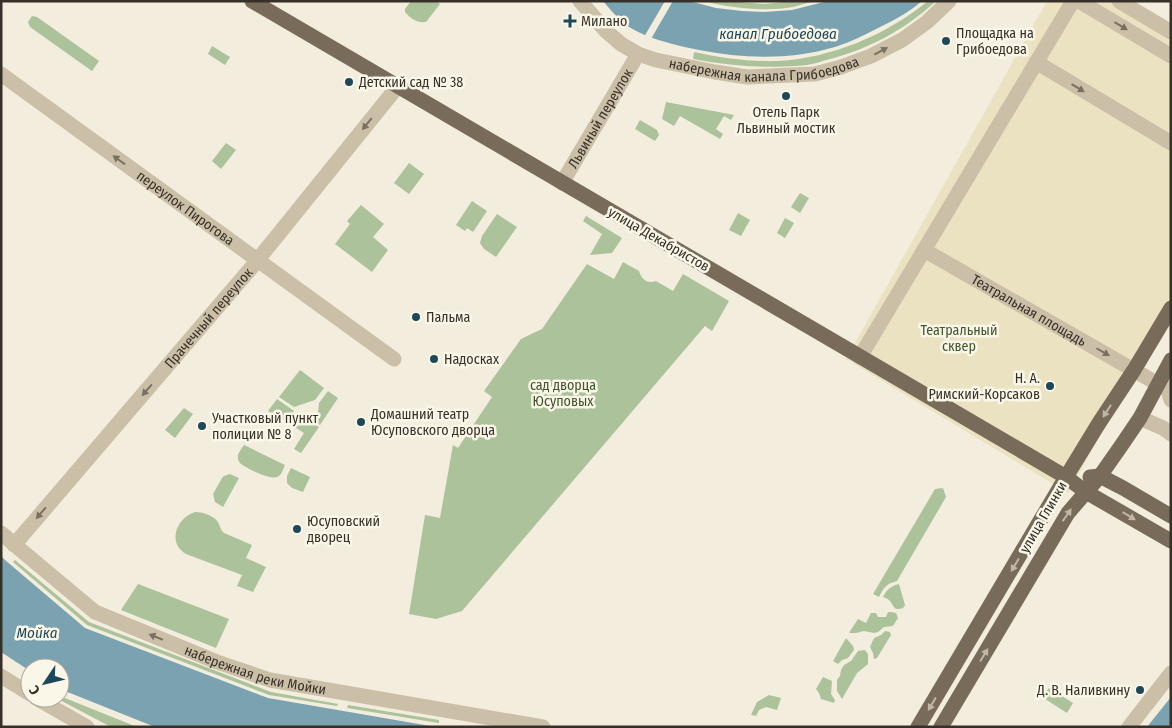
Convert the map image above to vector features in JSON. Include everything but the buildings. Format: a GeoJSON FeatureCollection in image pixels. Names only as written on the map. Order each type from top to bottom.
{"type":"FeatureCollection","features":[{"type":"Feature","properties":{"kind":"main road","name":"улица Декабристов"},"geometry":{"type":"LineString","coordinates":[[252,1],[1066,477],[1086,492],[1171,541]]}},
{"type":"Feature","properties":{"kind":"main road","name":"улица Глинки"},"geometry":{"type":"LineString","coordinates":[[918,727],[1066,477],[1171,308]]}},
{"type":"Feature","properties":{"kind":"main road","name":"улица Глинки"},"geometry":{"type":"LineString","coordinates":[[941,727],[1068,514],[1100,476],[1140,418],[1171,360]]}},
{"type":"Feature","properties":{"kind":"main road"},"geometry":{"type":"LineString","coordinates":[[1066,477],[1100,476],[1171,516]]}},
{"type":"Feature","properties":{"kind":"street","name":"набережная канала Грибоедова"},"geometry":{"type":"LineString","coordinates":[[580,1],[606,31],[621,44],[638,54],[656,60],[747,77],[815,74],[871,56],[902,40],[928,22],[949,1]]}},
{"type":"Feature","properties":{"kind":"street"},"geometry":{"type":"LineString","coordinates":[[860,356],[1073,1]]}},
{"type":"Feature","properties":{"kind":"street"},"geometry":{"type":"LineString","coordinates":[[1079,1],[1171,56]]}},
{"type":"Feature","properties":{"kind":"street"},"geometry":{"type":"LineString","coordinates":[[1119,1],[1171,32]]}},
{"type":"Feature","properties":{"kind":"street","name":"Львиный переулок"},"geometry":{"type":"LineString","coordinates":[[562,183],[638,54]]}},
{"type":"Feature","properties":{"kind":"street"},"geometry":{"type":"LineString","coordinates":[[1036,62],[1171,143]]}},
{"type":"Feature","properties":{"kind":"street","name":"переулок Пирогова"},"geometry":{"type":"LineString","coordinates":[[1,74],[394,359]]}},
{"type":"Feature","properties":{"kind":"street","name":"Прачечный переулок"},"geometry":{"type":"LineString","coordinates":[[14,545],[258,260],[398,86]]}},
{"type":"Feature","properties":{"kind":"street","name":"Театральная площадь"},"geometry":{"type":"LineString","coordinates":[[924,250],[1134,370],[1160,379]]}},
{"type":"Feature","properties":{"kind":"street"},"geometry":{"type":"LineString","coordinates":[[1160,379],[1171,400]]}},
{"type":"Feature","properties":{"kind":"street"},"geometry":{"type":"LineString","coordinates":[[1140,418],[1163,428],[1171,434]]}},
{"type":"Feature","properties":{"kind":"street","name":"набережная реки Мойки"},"geometry":{"type":"LineString","coordinates":[[1,533],[96,612],[217,662],[270,680],[543,727]]}},
{"type":"Feature","properties":{"kind":"street"},"geometry":{"type":"LineString","coordinates":[[1129,727],[1171,673]]}},
{"type":"Feature","properties":{"kind":"street"},"geometry":{"type":"LineString","coordinates":[[1,676],[20,688]]}},
{"type":"Feature","properties":{"kind":"street"},"geometry":{"type":"LineString","coordinates":[[54,708],[87,727]]}},
{"type":"Feature","properties":{"kind":"green space"},"geometry":{"type":"Polygon","coordinates":[[[411,1],[436,1],[440,4],[426,22],[420,22],[412,19],[405,12],[411,1]]]}},
{"type":"Feature","properties":{"kind":"green space"},"geometry":{"type":"Polygon","coordinates":[[[703,1],[764,4],[815,1],[793,7],[759,9],[725,6],[703,1]]]}},
{"type":"Feature","properties":{"kind":"green space"},"geometry":{"type":"Polygon","coordinates":[[[928,1],[936,1],[912,21],[885,38],[856,51],[814,64],[764,67],[693,59],[694,52],[757,61],[778,61],[818,55],[858,43],[894,24],[928,1]]]}},
{"type":"Feature","properties":{"kind":"green space"},"geometry":{"type":"Polygon","coordinates":[[[32,16],[37,17],[99,61],[92,71],[30,27],[28,22],[32,16]]]}},
{"type":"Feature","properties":{"kind":"green space"},"geometry":{"type":"Polygon","coordinates":[[[212,46],[230,57],[225,65],[208,54],[212,46]]]}},
{"type":"Feature","properties":{"kind":"green space"},"geometry":{"type":"Polygon","coordinates":[[[666,102],[734,115],[731,120],[724,116],[716,129],[723,134],[720,139],[680,116],[674,126],[662,119],[666,102]]]}},
{"type":"Feature","properties":{"kind":"green space"},"geometry":{"type":"Polygon","coordinates":[[[640,120],[657,130],[659,135],[655,141],[635,129],[640,120]]]}},
{"type":"Feature","properties":{"kind":"green space"},"geometry":{"type":"Polygon","coordinates":[[[226,143],[236,150],[221,169],[212,161],[226,143]]]}},
{"type":"Feature","properties":{"kind":"green space"},"geometry":{"type":"Polygon","coordinates":[[[409,163],[424,174],[409,194],[394,183],[409,163]]]}},
{"type":"Feature","properties":{"kind":"green space"},"geometry":{"type":"Polygon","coordinates":[[[800,193],[809,198],[800,213],[791,207],[800,193]]]}},
{"type":"Feature","properties":{"kind":"green space"},"geometry":{"type":"Polygon","coordinates":[[[472,201],[487,211],[473,232],[467,228],[465,231],[456,225],[472,201]]]}},
{"type":"Feature","properties":{"kind":"green space"},"geometry":{"type":"Polygon","coordinates":[[[361,205],[384,224],[373,237],[388,250],[372,272],[335,244],[350,224],[347,221],[361,205]]]}},
{"type":"Feature","properties":{"kind":"green space"},"geometry":{"type":"Polygon","coordinates":[[[738,213],[750,220],[741,236],[729,230],[738,213]]]}},
{"type":"Feature","properties":{"kind":"green space"},"geometry":{"type":"Polygon","coordinates":[[[497,214],[517,227],[496,257],[484,249],[480,243],[482,236],[497,214]]]}},
{"type":"Feature","properties":{"kind":"green space"},"geometry":{"type":"Polygon","coordinates":[[[586,216],[622,238],[612,253],[590,255],[602,234],[583,221],[586,216]]]}},
{"type":"Feature","properties":{"kind":"green space"},"geometry":{"type":"Polygon","coordinates":[[[785,218],[794,223],[785,238],[777,233],[785,218]]]}},
{"type":"Feature","properties":{"kind":"green space","name":"сад дворца Юсуповых"},"geometry":{"type":"Polygon","coordinates":[[[623,262],[639,271],[645,280],[650,282],[656,281],[673,291],[683,274],[729,301],[712,331],[705,326],[462,611],[436,619],[409,614],[425,515],[440,518],[453,445],[458,448],[492,397],[484,391],[521,339],[542,329],[587,264],[614,279],[623,262]]]}},
{"type":"Feature","properties":{"kind":"green space"},"geometry":{"type":"Polygon","coordinates":[[[300,370],[324,388],[315,400],[294,407],[279,397],[300,370]]]}},
{"type":"Feature","properties":{"kind":"green space"},"geometry":{"type":"Polygon","coordinates":[[[328,391],[338,398],[320,425],[317,422],[319,403],[328,391]]]}},
{"type":"Feature","properties":{"kind":"green space"},"geometry":{"type":"Polygon","coordinates":[[[277,399],[294,411],[287,422],[268,411],[277,399]]]}},
{"type":"Feature","properties":{"kind":"green space"},"geometry":{"type":"Polygon","coordinates":[[[184,408],[193,414],[175,438],[165,430],[184,408]]]}},
{"type":"Feature","properties":{"kind":"green space"},"geometry":{"type":"Polygon","coordinates":[[[297,413],[319,427],[301,453],[294,449],[304,433],[290,424],[297,413]]]}},
{"type":"Feature","properties":{"kind":"green space"},"geometry":{"type":"Polygon","coordinates":[[[244,445],[285,465],[282,473],[276,477],[265,476],[240,463],[238,456],[244,445]]]}},
{"type":"Feature","properties":{"kind":"green space"},"geometry":{"type":"Polygon","coordinates":[[[291,468],[310,477],[303,492],[292,488],[287,483],[287,476],[291,468]]]}},
{"type":"Feature","properties":{"kind":"green space"},"geometry":{"type":"Polygon","coordinates":[[[230,474],[239,478],[223,507],[215,502],[213,494],[222,478],[230,474]]]}},
{"type":"Feature","properties":{"kind":"green space"},"geometry":{"type":"Polygon","coordinates":[[[943,488],[946,497],[897,581],[886,586],[879,597],[873,594],[935,489],[943,488]]]}},
{"type":"Feature","properties":{"kind":"green space"},"geometry":{"type":"Polygon","coordinates":[[[195,512],[210,516],[218,522],[224,533],[252,545],[246,558],[266,567],[253,592],[237,586],[242,575],[186,554],[180,549],[175,537],[176,531],[188,515],[195,512]]]}},
{"type":"Feature","properties":{"kind":"green space"},"geometry":{"type":"Polygon","coordinates":[[[15,560],[89,622],[271,692],[338,704],[337,706],[269,695],[87,625],[13,562],[15,560]]]}},
{"type":"Feature","properties":{"kind":"green space"},"geometry":{"type":"Polygon","coordinates":[[[138,584],[229,619],[216,648],[121,610],[138,584]]]}},
{"type":"Feature","properties":{"kind":"green space"},"geometry":{"type":"Polygon","coordinates":[[[899,584],[905,605],[903,608],[897,609],[888,599],[883,597],[890,588],[899,584]]]}},
{"type":"Feature","properties":{"kind":"green space"},"geometry":{"type":"Polygon","coordinates":[[[888,612],[896,613],[898,618],[893,626],[884,627],[874,633],[864,631],[849,633],[858,619],[866,623],[871,613],[876,613],[878,617],[886,617],[888,612]]]}},
{"type":"Feature","properties":{"kind":"green space"},"geometry":{"type":"Polygon","coordinates":[[[885,631],[890,632],[891,635],[877,658],[874,659],[870,647],[874,638],[885,631]]]}},
{"type":"Feature","properties":{"kind":"green space"},"geometry":{"type":"Polygon","coordinates":[[[846,638],[854,650],[848,658],[838,664],[833,661],[846,638]]]}},
{"type":"Feature","properties":{"kind":"green space"},"geometry":{"type":"Polygon","coordinates":[[[865,650],[868,654],[868,664],[857,673],[842,699],[837,691],[837,680],[841,670],[858,651],[865,650]]]}},
{"type":"Feature","properties":{"kind":"green space"},"geometry":{"type":"Polygon","coordinates":[[[823,677],[832,681],[831,694],[835,700],[834,703],[821,699],[816,689],[823,677]]]}},
{"type":"Feature","properties":{"kind":"green space"},"geometry":{"type":"Polygon","coordinates":[[[1049,688],[1073,703],[1067,713],[1042,697],[1049,688]]]}},
{"type":"Feature","properties":{"kind":"green space"},"geometry":{"type":"Polygon","coordinates":[[[769,695],[781,698],[777,710],[766,707],[759,710],[756,716],[751,715],[757,702],[769,695]]]}},
{"type":"Feature","properties":{"kind":"green space"},"geometry":{"type":"Polygon","coordinates":[[[70,700],[137,727],[111,727],[70,705],[70,700]]]}},
{"type":"Feature","properties":{"kind":"green space"},"geometry":{"type":"Polygon","coordinates":[[[348,705],[439,720],[439,723],[347,708],[348,705]]]}},
{"type":"Feature","properties":{"kind":"shaded area"},"geometry":{"type":"Polygon","coordinates":[[[1047,1],[1121,1],[1171,31],[1171,308],[1068,493],[846,359],[1047,1]]]}},
{"type":"Feature","properties":{"kind":"water","name":"канал Грибоедова"},"geometry":{"type":"Polygon","coordinates":[[[603,1],[689,1],[716,8],[764,12],[792,10],[828,1],[922,1],[891,22],[841,45],[802,54],[767,57],[716,53],[658,40],[629,27],[603,1]]]}},
{"type":"Feature","properties":{"kind":"water","name":"Мойка"},"geometry":{"type":"Polygon","coordinates":[[[1,556],[85,628],[268,698],[436,727],[155,727],[70,693],[70,658],[20,658],[20,664],[1,652],[1,556]]]}},
{"type":"Feature","properties":{"kind":"water"},"geometry":{"type":"Polygon","coordinates":[[[1171,697],[1171,727],[1147,727],[1171,697]]]}},
{"type":"Feature","properties":{"kind":"pier"},"geometry":{"type":"Polygon","coordinates":[[[665,1],[673,1],[651,39],[644,37],[665,1]]]}},
{"type":"Feature","properties":{"kind":"place","name":"Милано"},"geometry":{"type":"Point","coordinates":[570,21]}},
{"type":"Feature","properties":{"kind":"place","name":"Площадка на Грибоедова"},"geometry":{"type":"Point","coordinates":[946,41]}},
{"type":"Feature","properties":{"kind":"place","name":"Детский сад № 38"},"geometry":{"type":"Point","coordinates":[349,82]}},
{"type":"Feature","properties":{"kind":"place","name":"Отель Парк Львиный мостик"},"geometry":{"type":"Point","coordinates":[786,96]}},
{"type":"Feature","properties":{"kind":"place","name":"Пальма"},"geometry":{"type":"Point","coordinates":[416,317]}},
{"type":"Feature","properties":{"kind":"place","name":"Надосках"},"geometry":{"type":"Point","coordinates":[434,359]}},
{"type":"Feature","properties":{"kind":"place","name":"Н. А. Римский-Корсаков"},"geometry":{"type":"Point","coordinates":[1050,386]}},
{"type":"Feature","properties":{"kind":"place","name":"Домашний театр Юсуповского дворца"},"geometry":{"type":"Point","coordinates":[361,422]}},
{"type":"Feature","properties":{"kind":"place","name":"Участковый пункт полиции № 8"},"geometry":{"type":"Point","coordinates":[202,426]}},
{"type":"Feature","properties":{"kind":"place","name":"Юсуповский дворец"},"geometry":{"type":"Point","coordinates":[297,529]}},
{"type":"Feature","properties":{"kind":"place","name":"Д. В. Наливкину"},"geometry":{"type":"Point","coordinates":[1140,690]}},
{"type":"Feature","properties":{"kind":"park label","name":"Театральный сквер"},"geometry":{"type":"Point","coordinates":[959,338]}}]}
